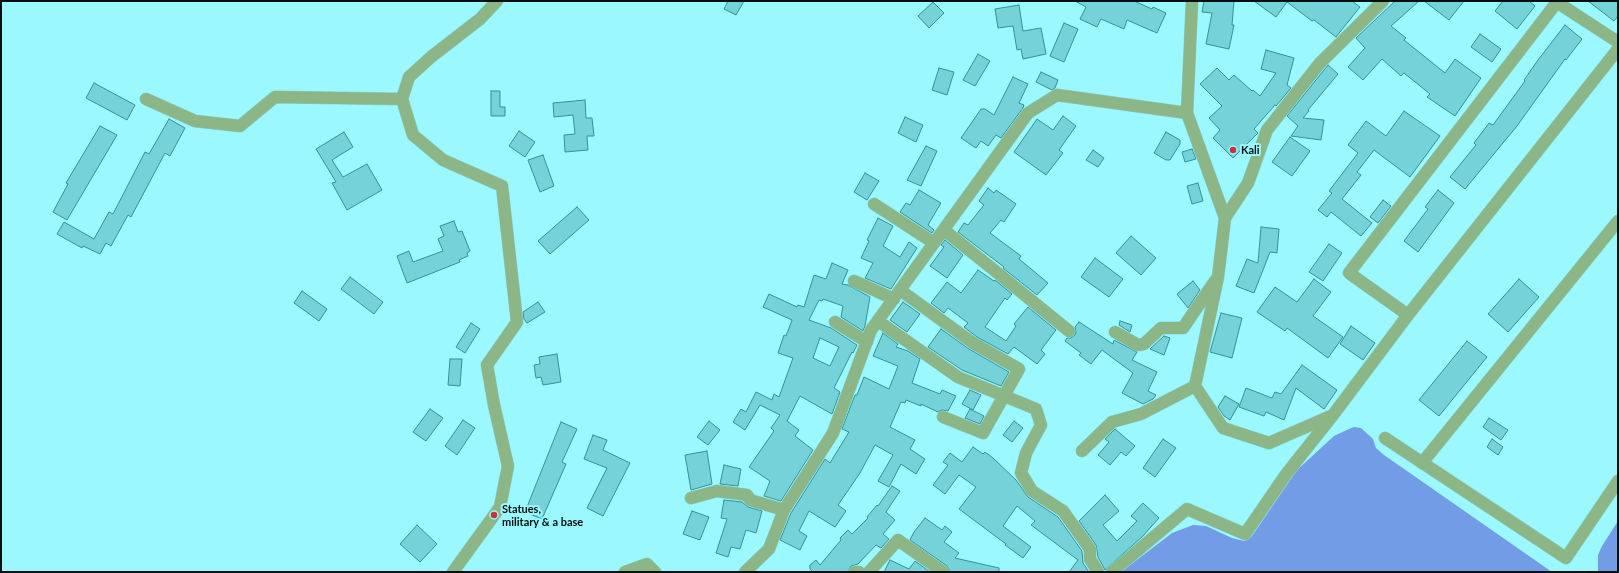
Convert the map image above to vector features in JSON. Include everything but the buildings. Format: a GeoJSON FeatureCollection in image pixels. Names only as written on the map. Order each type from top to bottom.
{"type":"FeatureCollection","features":[{"type":"Feature","properties":{"kind":"street"},"geometry":{"type":"LineString","coordinates":[[453,572],[500,507],[508,466],[494,405],[487,365],[517,322],[502,186],[443,160],[413,135],[402,99],[409,78],[431,57],[480,19],[497,1]]}},
{"type":"Feature","properties":{"kind":"street"},"geometry":{"type":"LineString","coordinates":[[1192,1],[1187,113],[1224,218],[1218,277],[1195,386],[1223,428],[1269,443],[1333,415]]}},
{"type":"Feature","properties":{"kind":"street"},"geometry":{"type":"LineString","coordinates":[[1224,218],[1248,183],[1267,130],[1320,62],[1383,1]]}},
{"type":"Feature","properties":{"kind":"street"},"geometry":{"type":"LineString","coordinates":[[1408,315],[1349,273],[1556,2],[1618,42]]}},
{"type":"Feature","properties":{"kind":"street"},"geometry":{"type":"LineString","coordinates":[[1112,572],[1187,509],[1245,534],[1287,472],[1333,415],[1408,315],[1618,50]]}},
{"type":"Feature","properties":{"kind":"street"},"geometry":{"type":"LineString","coordinates":[[745,572],[769,549],[784,510],[833,433],[871,330],[1028,113],[1057,95],[1187,113]]}},
{"type":"Feature","properties":{"kind":"street"},"geometry":{"type":"LineString","coordinates":[[146,99],[195,121],[240,126],[275,96],[402,99]]}},
{"type":"Feature","properties":{"kind":"street"},"geometry":{"type":"LineString","coordinates":[[874,204],[934,243]]}},
{"type":"Feature","properties":{"kind":"street"},"geometry":{"type":"LineString","coordinates":[[1422,462],[1618,221]]}},
{"type":"Feature","properties":{"kind":"street"},"geometry":{"type":"LineString","coordinates":[[944,230],[1069,331]]}},
{"type":"Feature","properties":{"kind":"street"},"geometry":{"type":"LineString","coordinates":[[1115,332],[1138,345],[1144,344],[1161,328],[1183,328],[1218,277]]}},
{"type":"Feature","properties":{"kind":"street"},"geometry":{"type":"LineString","coordinates":[[854,281],[897,295],[973,343],[1019,369],[983,433],[943,417]]}},
{"type":"Feature","properties":{"kind":"street"},"geometry":{"type":"LineString","coordinates":[[878,321],[958,377],[1036,409],[1041,425],[1026,453],[1021,473],[1032,491],[1063,511],[1090,549],[1090,559],[1098,572]]}},
{"type":"Feature","properties":{"kind":"street"},"geometry":{"type":"LineString","coordinates":[[835,322],[867,342]]}},
{"type":"Feature","properties":{"kind":"street"},"geometry":{"type":"LineString","coordinates":[[1082,451],[1112,422],[1141,414],[1195,386]]}},
{"type":"Feature","properties":{"kind":"street"},"geometry":{"type":"LineString","coordinates":[[1385,438],[1566,558],[1618,481]]}},
{"type":"Feature","properties":{"kind":"street"},"geometry":{"type":"LineString","coordinates":[[691,498],[717,491],[747,495],[750,500],[784,510]]}},
{"type":"Feature","properties":{"kind":"street"},"geometry":{"type":"LineString","coordinates":[[872,570],[898,540],[942,572]]}},
{"type":"Feature","properties":{"kind":"street"},"geometry":{"type":"LineString","coordinates":[[626,572],[647,564],[655,572]]}},
{"type":"Feature","properties":{"kind":"water"},"geometry":{"type":"Polygon","coordinates":[[[1354,427],[1361,428],[1373,439],[1376,448],[1384,455],[1552,572],[1121,572],[1172,533],[1193,525],[1206,526],[1232,538],[1244,541],[1252,536],[1297,470],[1334,436],[1354,427]]]}},
{"type":"Feature","properties":{"kind":"water"},"geometry":{"type":"Polygon","coordinates":[[[1618,521],[1618,572],[1598,572],[1598,555],[1618,521]]]}},
{"type":"Feature","properties":{"kind":"place","name":"Kali"},"geometry":{"type":"Point","coordinates":[1233,150]}},
{"type":"Feature","properties":{"kind":"place","name":"Statues, military & a base"},"geometry":{"type":"Point","coordinates":[494,515]}}]}
